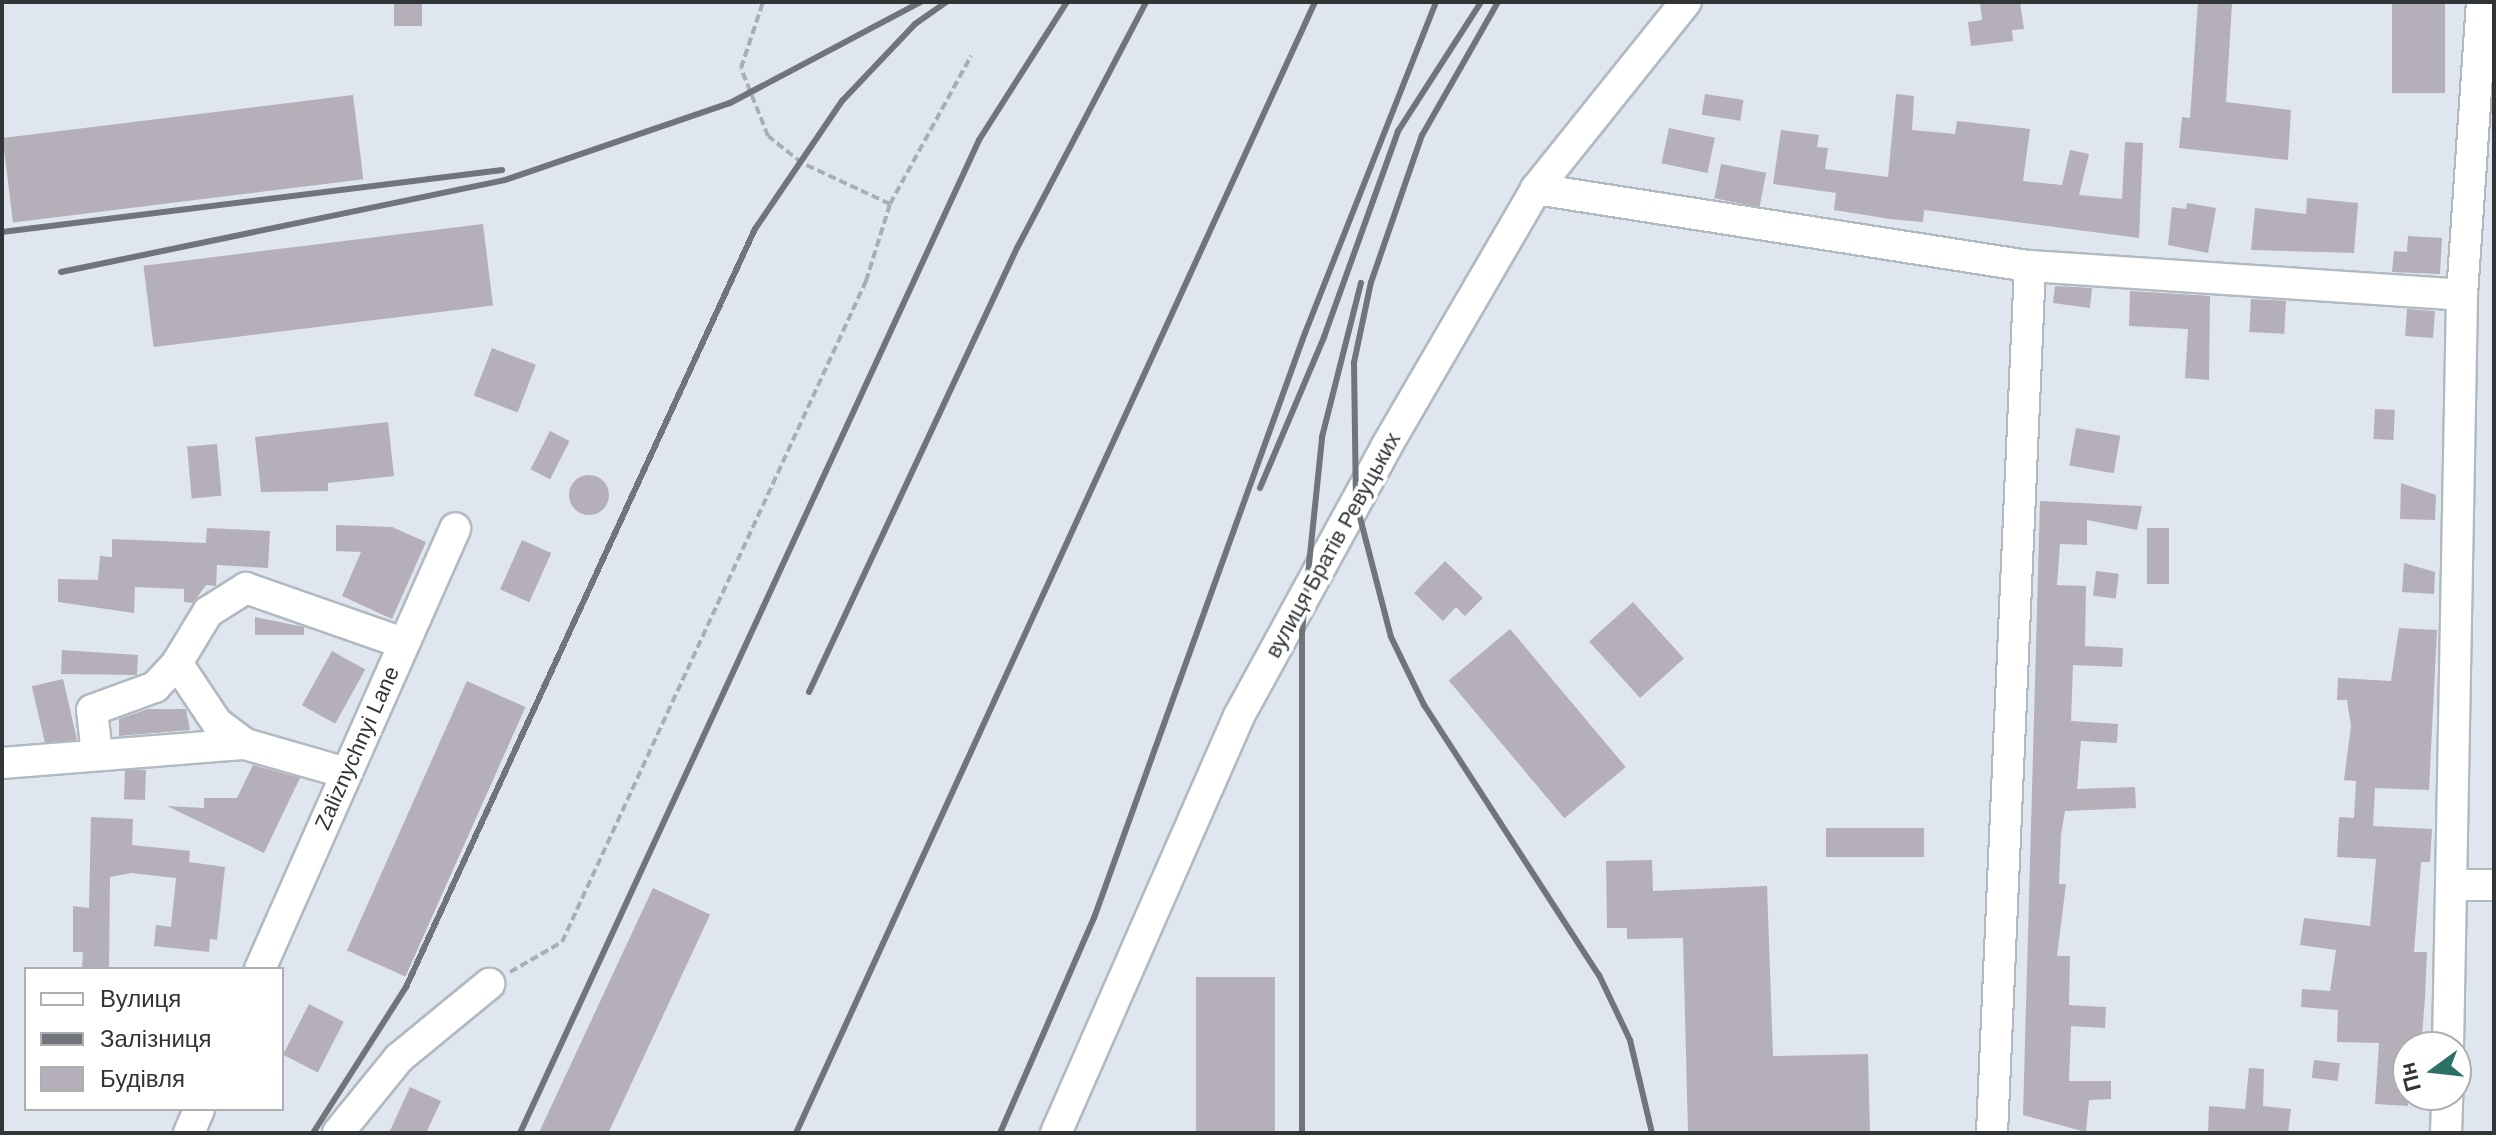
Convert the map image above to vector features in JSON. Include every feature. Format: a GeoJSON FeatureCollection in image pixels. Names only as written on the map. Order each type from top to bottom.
{"type":"FeatureCollection","features":[{"type":"Feature","properties":{"kind":"street","name":"вулиця Братів Ревуцьких"},"geometry":{"type":"LineString","coordinates":[[1056,1133],[1239,716],[1536,189],[1686,2]]}},
{"type":"Feature","properties":{"kind":"street"},"geometry":{"type":"LineString","coordinates":[[2448,1031],[2462,295],[2482,2]]}},
{"type":"Feature","properties":{"kind":"street"},"geometry":{"type":"LineString","coordinates":[[1536,189],[2030,266],[2462,295]]}},
{"type":"Feature","properties":{"kind":"street"},"geometry":{"type":"LineString","coordinates":[[1992,1133],[2030,266]]}},
{"type":"Feature","properties":{"kind":"street","name":"Zaliznychnyi Lane"},"geometry":{"type":"LineString","coordinates":[[261,967],[455,528]]}},
{"type":"Feature","properties":{"kind":"street"},"geometry":{"type":"LineString","coordinates":[[97,755],[92,710],[155,687],[177,663],[208,612],[246,588],[403,643]]}},
{"type":"Feature","properties":{"kind":"street"},"geometry":{"type":"LineString","coordinates":[[177,663],[217,723],[245,744]]}},
{"type":"Feature","properties":{"kind":"street"},"geometry":{"type":"LineString","coordinates":[[2,763],[245,744],[346,773]]}},
{"type":"Feature","properties":{"kind":"street"},"geometry":{"type":"LineString","coordinates":[[2452,885],[2494,885]]}},
{"type":"Feature","properties":{"kind":"street"},"geometry":{"type":"LineString","coordinates":[[338,1133],[399,1058],[489,984]]}},
{"type":"Feature","properties":{"kind":"street"},"geometry":{"type":"LineString","coordinates":[[189,1133],[198,1111]]}},
{"type":"Feature","properties":{"kind":"street"},"geometry":{"type":"LineString","coordinates":[[2446,1133],[2447,1111]]}},
{"type":"Feature","properties":{"kind":"path"},"geometry":{"type":"LineString","coordinates":[[763,2],[741,68],[768,136],[802,163],[890,204]]}},
{"type":"Feature","properties":{"kind":"path"},"geometry":{"type":"LineString","coordinates":[[489,984],[562,942],[866,281],[890,204],[971,56]]}},
{"type":"Feature","properties":{"kind":"building"},"geometry":{"type":"Polygon","coordinates":[[[394,2],[422,2],[422,26],[394,26],[394,2]]]}},
{"type":"Feature","properties":{"kind":"building"},"geometry":{"type":"Polygon","coordinates":[[[1980,2],[2020,2],[2024,29],[2012,30],[2013,41],[1971,46],[1968,22],[1982,20],[1980,2]]]}},
{"type":"Feature","properties":{"kind":"building"},"geometry":{"type":"Polygon","coordinates":[[[2198,2],[2232,4],[2226,102],[2291,110],[2288,160],[2179,148],[2182,117],[2190,118],[2198,2]]]}},
{"type":"Feature","properties":{"kind":"building"},"geometry":{"type":"Polygon","coordinates":[[[2392,2],[2445,2],[2445,93],[2392,93],[2392,2]]]}},
{"type":"Feature","properties":{"kind":"building"},"geometry":{"type":"Polygon","coordinates":[[[1705,94],[1744,100],[1740,121],[1702,115],[1705,94]]]}},
{"type":"Feature","properties":{"kind":"building"},"geometry":{"type":"Polygon","coordinates":[[[1896,94],[1914,96],[1912,130],[1955,134],[1957,121],[2030,129],[2023,181],[2062,185],[2070,150],[2089,154],[2079,195],[2122,199],[2125,142],[2143,143],[2139,238],[1924,210],[1923,222],[1890,219],[1834,210],[1836,193],[1773,184],[1781,130],[1819,135],[1817,147],[1828,148],[1825,169],[1888,177],[1896,94]]]}},
{"type":"Feature","properties":{"kind":"building"},"geometry":{"type":"Polygon","coordinates":[[[353,95],[363,179],[13,222],[3,138],[353,95]]]}},
{"type":"Feature","properties":{"kind":"building"},"geometry":{"type":"Polygon","coordinates":[[[1669,128],[1715,138],[1707,173],[1662,163],[1669,128]]]}},
{"type":"Feature","properties":{"kind":"building"},"geometry":{"type":"Polygon","coordinates":[[[1721,164],[1766,173],[1759,207],[1714,198],[1721,164]]]}},
{"type":"Feature","properties":{"kind":"building"},"geometry":{"type":"Polygon","coordinates":[[[2307,198],[2358,203],[2354,253],[2251,250],[2255,208],[2306,214],[2307,198]]]}},
{"type":"Feature","properties":{"kind":"building"},"geometry":{"type":"Polygon","coordinates":[[[2187,203],[2216,208],[2208,253],[2168,245],[2172,207],[2186,209],[2187,203]]]}},
{"type":"Feature","properties":{"kind":"building"},"geometry":{"type":"Polygon","coordinates":[[[483,224],[493,305],[154,347],[144,266],[483,224]]]}},
{"type":"Feature","properties":{"kind":"building"},"geometry":{"type":"Polygon","coordinates":[[[2408,236],[2442,238],[2440,274],[2392,272],[2394,251],[2407,252],[2408,236]]]}},
{"type":"Feature","properties":{"kind":"building"},"geometry":{"type":"Polygon","coordinates":[[[2055,286],[2092,288],[2090,308],[2053,303],[2055,286]]]}},
{"type":"Feature","properties":{"kind":"building"},"geometry":{"type":"Polygon","coordinates":[[[2130,291],[2210,296],[2209,380],[2185,378],[2188,329],[2129,326],[2130,291]]]}},
{"type":"Feature","properties":{"kind":"building"},"geometry":{"type":"Polygon","coordinates":[[[2251,299],[2286,301],[2284,334],[2249,332],[2251,299]]]}},
{"type":"Feature","properties":{"kind":"building"},"geometry":{"type":"Polygon","coordinates":[[[2407,309],[2435,311],[2433,338],[2405,336],[2407,309]]]}},
{"type":"Feature","properties":{"kind":"building"},"geometry":{"type":"Polygon","coordinates":[[[492,348],[536,365],[518,412],[474,396],[492,348]]]}},
{"type":"Feature","properties":{"kind":"building"},"geometry":{"type":"Polygon","coordinates":[[[2375,409],[2395,410],[2393,440],[2373,439],[2375,409]]]}},
{"type":"Feature","properties":{"kind":"building"},"geometry":{"type":"Polygon","coordinates":[[[388,422],[394,476],[328,483],[328,491],[261,492],[255,437],[388,422]]]}},
{"type":"Feature","properties":{"kind":"building"},"geometry":{"type":"Polygon","coordinates":[[[2076,428],[2120,436],[2114,473],[2069,465],[2076,428]]]}},
{"type":"Feature","properties":{"kind":"building"},"geometry":{"type":"Polygon","coordinates":[[[550,431],[570,441],[550,479],[530,469],[550,431]]]}},
{"type":"Feature","properties":{"kind":"building"},"geometry":{"type":"Polygon","coordinates":[[[217,444],[222,496],[192,498],[187,447],[217,444]]]}},
{"type":"Feature","properties":{"kind":"building"},"geometry":{"type":"Polygon","coordinates":[[[589,475],[603,481],[609,495],[603,509],[589,515],[575,509],[569,495],[575,481],[589,475]]]}},
{"type":"Feature","properties":{"kind":"building"},"geometry":{"type":"Polygon","coordinates":[[[2401,483],[2436,495],[2435,520],[2400,519],[2401,483]]]}},
{"type":"Feature","properties":{"kind":"building"},"geometry":{"type":"Polygon","coordinates":[[[2040,501],[2142,506],[2137,530],[2087,520],[2087,545],[2060,544],[2057,585],[2086,586],[2085,646],[2123,648],[2122,667],[2073,665],[2071,721],[2118,724],[2117,743],[2081,741],[2077,789],[2135,787],[2136,808],[2065,811],[2061,835],[2059,884],[2066,884],[2057,956],[2070,956],[2069,1005],[2106,1007],[2105,1028],[2071,1026],[2069,1081],[2111,1081],[2111,1099],[2089,1100],[2086,1132],[2023,1115],[2040,501]]]}},
{"type":"Feature","properties":{"kind":"building"},"geometry":{"type":"Polygon","coordinates":[[[336,525],[392,527],[426,542],[392,619],[342,596],[361,552],[336,551],[336,525]]]}},
{"type":"Feature","properties":{"kind":"building"},"geometry":{"type":"Polygon","coordinates":[[[207,528],[270,531],[268,568],[217,565],[216,586],[206,585],[193,603],[184,602],[184,589],[135,587],[134,613],[58,602],[58,579],[98,580],[100,556],[112,557],[112,539],[206,543],[207,528]]]}},
{"type":"Feature","properties":{"kind":"building"},"geometry":{"type":"Polygon","coordinates":[[[2147,528],[2169,528],[2169,584],[2147,584],[2147,528]]]}},
{"type":"Feature","properties":{"kind":"building"},"geometry":{"type":"Polygon","coordinates":[[[522,540],[551,553],[529,602],[500,589],[522,540]]]}},
{"type":"Feature","properties":{"kind":"building"},"geometry":{"type":"Polygon","coordinates":[[[1445,561],[1483,598],[1465,616],[1456,607],[1443,621],[1414,593],[1445,561]]]}},
{"type":"Feature","properties":{"kind":"building"},"geometry":{"type":"Polygon","coordinates":[[[2404,563],[2435,572],[2434,594],[2402,592],[2404,563]]]}},
{"type":"Feature","properties":{"kind":"building"},"geometry":{"type":"Polygon","coordinates":[[[2096,571],[2119,574],[2116,599],[2093,596],[2096,571]]]}},
{"type":"Feature","properties":{"kind":"building"},"geometry":{"type":"Polygon","coordinates":[[[1633,602],[1684,658],[1640,698],[1589,641],[1633,602]]]}},
{"type":"Feature","properties":{"kind":"building"},"geometry":{"type":"Polygon","coordinates":[[[255,617],[304,627],[304,635],[255,635],[255,617]]]}},
{"type":"Feature","properties":{"kind":"building"},"geometry":{"type":"Polygon","coordinates":[[[2399,628],[2437,630],[2429,790],[2375,788],[2373,826],[2432,829],[2430,862],[2421,862],[2414,952],[2427,952],[2422,1031],[2392,1031],[2392,1105],[2375,1104],[2379,1043],[2337,1042],[2338,1010],[2301,1007],[2302,989],[2330,991],[2336,950],[2300,945],[2304,918],[2370,926],[2376,859],[2337,857],[2339,817],[2354,818],[2356,781],[2344,780],[2351,726],[2347,700],[2337,700],[2338,678],[2391,681],[2399,628]]]}},
{"type":"Feature","properties":{"kind":"building"},"geometry":{"type":"Polygon","coordinates":[[[1510,629],[1626,767],[1564,818],[1449,680],[1510,629]]]}},
{"type":"Feature","properties":{"kind":"building"},"geometry":{"type":"Polygon","coordinates":[[[62,650],[138,655],[137,675],[61,674],[62,650]]]}},
{"type":"Feature","properties":{"kind":"building"},"geometry":{"type":"Polygon","coordinates":[[[332,651],[365,669],[335,724],[302,705],[332,651]]]}},
{"type":"Feature","properties":{"kind":"building"},"geometry":{"type":"Polygon","coordinates":[[[63,679],[77,739],[46,747],[32,686],[63,679]]]}},
{"type":"Feature","properties":{"kind":"building"},"geometry":{"type":"Polygon","coordinates":[[[467,681],[525,707],[405,977],[347,950],[467,681]]]}},
{"type":"Feature","properties":{"kind":"building"},"geometry":{"type":"Polygon","coordinates":[[[148,709],[186,709],[190,730],[119,736],[119,719],[148,709]]]}},
{"type":"Feature","properties":{"kind":"building"},"geometry":{"type":"Polygon","coordinates":[[[253,765],[300,778],[264,853],[167,806],[204,808],[204,798],[237,798],[253,765]]]}},
{"type":"Feature","properties":{"kind":"building"},"geometry":{"type":"Polygon","coordinates":[[[125,769],[146,770],[145,800],[124,799],[125,769]]]}},
{"type":"Feature","properties":{"kind":"building"},"geometry":{"type":"Polygon","coordinates":[[[91,817],[133,819],[132,845],[190,851],[189,862],[225,867],[217,940],[210,939],[209,952],[154,946],[156,925],[171,927],[176,878],[131,873],[110,877],[109,967],[82,967],[83,952],[73,952],[73,906],[89,908],[91,817]]]}},
{"type":"Feature","properties":{"kind":"building"},"geometry":{"type":"Polygon","coordinates":[[[1826,828],[1924,828],[1924,857],[1826,857],[1826,828]]]}},
{"type":"Feature","properties":{"kind":"building"},"geometry":{"type":"Polygon","coordinates":[[[1652,860],[1653,891],[1767,886],[1773,1056],[1868,1054],[1870,1133],[1688,1133],[1683,938],[1627,939],[1627,928],[1607,928],[1606,861],[1652,860]]]}},
{"type":"Feature","properties":{"kind":"building"},"geometry":{"type":"Polygon","coordinates":[[[653,888],[710,915],[608,1133],[539,1133],[653,888]]]}},
{"type":"Feature","properties":{"kind":"building"},"geometry":{"type":"Polygon","coordinates":[[[1196,977],[1275,977],[1275,1133],[1196,1133],[1196,977]]]}},
{"type":"Feature","properties":{"kind":"building"},"geometry":{"type":"Polygon","coordinates":[[[309,1004],[344,1022],[318,1072],[284,1055],[309,1004]]]}},
{"type":"Feature","properties":{"kind":"building"},"geometry":{"type":"Polygon","coordinates":[[[2314,1060],[2340,1063],[2338,1081],[2312,1078],[2314,1060]]]}},
{"type":"Feature","properties":{"kind":"building"},"geometry":{"type":"Polygon","coordinates":[[[2249,1068],[2264,1069],[2263,1106],[2291,1109],[2288,1133],[2208,1133],[2209,1106],[2245,1109],[2249,1068]]]}},
{"type":"Feature","properties":{"kind":"building"},"geometry":{"type":"Polygon","coordinates":[[[410,1087],[441,1101],[426,1133],[389,1133],[410,1087]]]}},
{"type":"Feature","properties":{"kind":"railway"},"geometry":{"type":"LineString","coordinates":[[61,272],[505,180],[730,103],[921,2]]}},
{"type":"Feature","properties":{"kind":"railway"},"geometry":{"type":"LineString","coordinates":[[313,1133],[406,987],[755,229],[842,101],[915,24],[947,2]]}},
{"type":"Feature","properties":{"kind":"railway"},"geometry":{"type":"LineString","coordinates":[[520,1133],[979,140],[1067,2]]}},
{"type":"Feature","properties":{"kind":"railway"},"geometry":{"type":"LineString","coordinates":[[809,692],[1017,248],[1146,2]]}},
{"type":"Feature","properties":{"kind":"railway"},"geometry":{"type":"LineString","coordinates":[[796,1133],[1315,2]]}},
{"type":"Feature","properties":{"kind":"railway"},"geometry":{"type":"LineString","coordinates":[[1000,1133],[1094,918],[1305,333],[1436,2]]}},
{"type":"Feature","properties":{"kind":"railway"},"geometry":{"type":"LineString","coordinates":[[1260,488],[1324,337],[1398,131],[1481,2]]}},
{"type":"Feature","properties":{"kind":"railway"},"geometry":{"type":"LineString","coordinates":[[1498,2],[1422,135],[1371,282],[1354,363],[1356,502],[1391,637],[1424,705],[1599,975],[1630,1040],[1652,1133]]}},
{"type":"Feature","properties":{"kind":"railway"},"geometry":{"type":"LineString","coordinates":[[2,232],[502,170]]}},
{"type":"Feature","properties":{"kind":"railway"},"geometry":{"type":"LineString","coordinates":[[1302,1133],[1302,632],[1322,437],[1361,283]]}}]}
